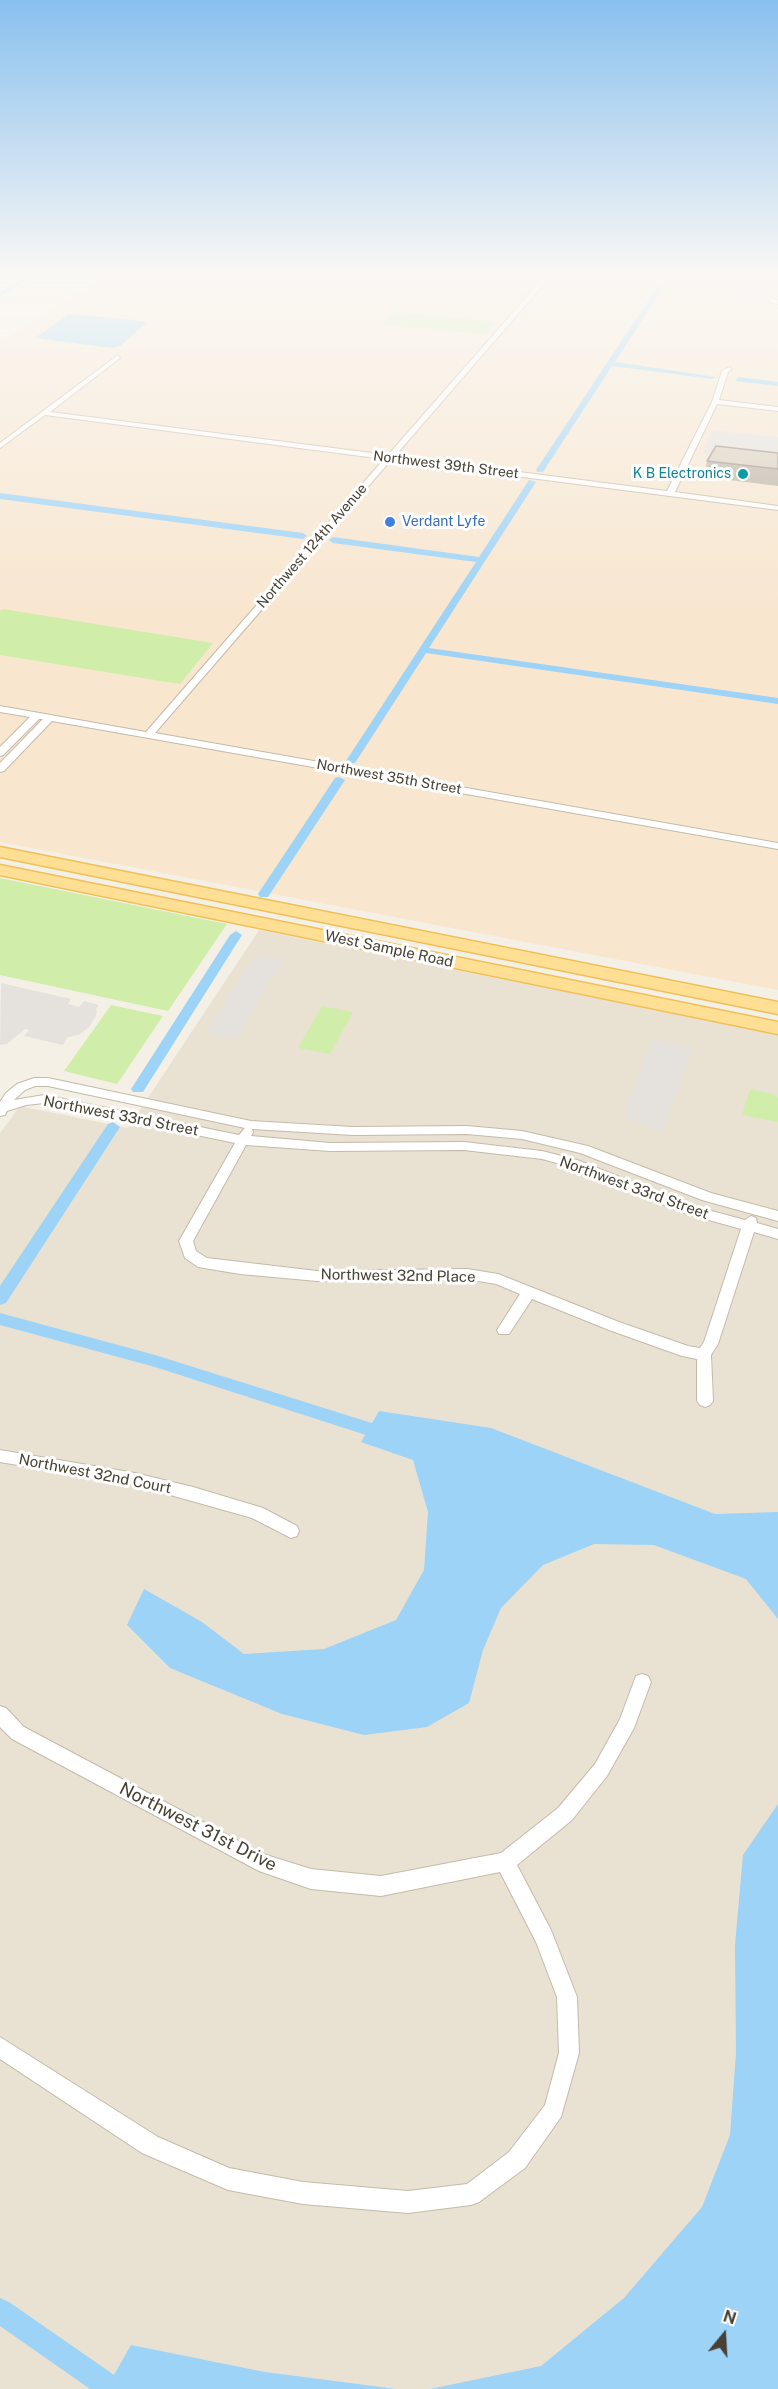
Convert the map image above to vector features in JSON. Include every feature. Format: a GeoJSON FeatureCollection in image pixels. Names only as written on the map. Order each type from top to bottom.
{"type":"FeatureCollection","features":[{"type":"Feature","properties":{"kind":"main road","name":"West Sample Road"},"geometry":{"type":"LineString","coordinates":[[0,852],[778,1008]]}},
{"type":"Feature","properties":{"kind":"main road","name":"West Sample Road"},"geometry":{"type":"LineString","coordinates":[[0,870],[778,1028]]}},
{"type":"Feature","properties":{"kind":"street"},"geometry":{"type":"LineString","coordinates":[[0,446],[76,388]]}},
{"type":"Feature","properties":{"kind":"street","name":"Northwest 124th Avenue"},"geometry":{"type":"LineString","coordinates":[[148,735],[449,388]]}},
{"type":"Feature","properties":{"kind":"street"},"geometry":{"type":"LineString","coordinates":[[670,494],[720,388]]}},
{"type":"Feature","properties":{"kind":"street"},"geometry":{"type":"LineString","coordinates":[[715,402],[778,410]]}},
{"type":"Feature","properties":{"kind":"street","name":"Northwest 39th Street"},"geometry":{"type":"LineString","coordinates":[[43,413],[778,508]]}},
{"type":"Feature","properties":{"kind":"street","name":"Northwest 35th Street"},"geometry":{"type":"LineString","coordinates":[[0,709],[778,846]]}},
{"type":"Feature","properties":{"kind":"street"},"geometry":{"type":"LineString","coordinates":[[0,753],[38,716]]}},
{"type":"Feature","properties":{"kind":"street"},"geometry":{"type":"LineString","coordinates":[[0,770],[50,718]]}},
{"type":"Feature","properties":{"kind":"street","name":"Northwest 33rd Street"},"geometry":{"type":"LineString","coordinates":[[1,1110],[9,1096],[21,1087],[34,1082],[48,1082],[251,1125],[353,1131],[467,1130],[522,1135],[583,1149],[707,1197],[778,1216]]}},
{"type":"Feature","properties":{"kind":"street","name":"Northwest 33rd Street"},"geometry":{"type":"LineString","coordinates":[[1,1110],[25,1101],[44,1099],[243,1140],[330,1148],[464,1146],[542,1155],[572,1163],[689,1210],[778,1234]]}},
{"type":"Feature","properties":{"kind":"street"},"geometry":{"type":"LineString","coordinates":[[243,1140],[251,1125]]}},
{"type":"Feature","properties":{"kind":"street","name":"Northwest 32nd Place"},"geometry":{"type":"LineString","coordinates":[[243,1140],[186,1242],[190,1254],[203,1263],[306,1275],[467,1275],[498,1279],[528,1293],[687,1352],[704,1354]]}},
{"type":"Feature","properties":{"kind":"street"},"geometry":{"type":"LineString","coordinates":[[542,1155],[548,1140]]}},
{"type":"Feature","properties":{"kind":"street"},"geometry":{"type":"LineString","coordinates":[[705,1401],[704,1354],[711,1344],[755,1210]]}},
{"type":"Feature","properties":{"kind":"street"},"geometry":{"type":"LineString","coordinates":[[504,1330],[528,1293]]}},
{"type":"Feature","properties":{"kind":"street","name":"Northwest 32nd Court"},"geometry":{"type":"LineString","coordinates":[[0,1457],[135,1479],[257,1513],[291,1531]]}},
{"type":"Feature","properties":{"kind":"street","name":"Northwest 31st Drive"},"geometry":{"type":"LineString","coordinates":[[0,1714],[18,1733],[249,1856],[311,1879],[381,1886],[505,1862],[565,1814],[601,1770],[628,1722],[642,1682]]}},
{"type":"Feature","properties":{"kind":"street"},"geometry":{"type":"LineString","coordinates":[[0,2047],[150,2145],[228,2179],[303,2193],[408,2202],[471,2194],[517,2160],[554,2110],[569,2053],[567,1997],[544,1937],[505,1862]]}},
{"type":"Feature","properties":{"kind":"shaded area"},"geometry":{"type":"Polygon","coordinates":[[[0,388],[778,388],[778,990],[0,842],[0,388]]]}},
{"type":"Feature","properties":{"kind":"shaded area"},"geometry":{"type":"Polygon","coordinates":[[[712,430],[778,437],[778,462],[703,453],[712,430]]]}},
{"type":"Feature","properties":{"kind":"shaded area"},"geometry":{"type":"Polygon","coordinates":[[[259,930],[778,1035],[778,2389],[0,2389],[0,1133],[20,1106],[128,1128],[259,930]]]}},
{"type":"Feature","properties":{"kind":"shaded area"},"geometry":{"type":"Polygon","coordinates":[[[257,954],[283,960],[236,1039],[207,1032],[257,954]]]}},
{"type":"Feature","properties":{"kind":"shaded area"},"geometry":{"type":"Polygon","coordinates":[[[1,983],[71,999],[68,1004],[79,1007],[84,1001],[99,1005],[89,1027],[79,1035],[68,1037],[63,1045],[24,1036],[29,1030],[25,1029],[7,1044],[0,1045],[1,983]]]}},
{"type":"Feature","properties":{"kind":"shaded area"},"geometry":{"type":"Polygon","coordinates":[[[652,1039],[692,1049],[663,1132],[625,1117],[652,1039]]]}},
{"type":"Feature","properties":{"kind":"green space"},"geometry":{"type":"Polygon","coordinates":[[[3,609],[213,643],[180,684],[0,655],[0,611],[3,609]]]}},
{"type":"Feature","properties":{"kind":"green space"},"geometry":{"type":"Polygon","coordinates":[[[0,878],[227,924],[168,1011],[0,975],[0,878]]]}},
{"type":"Feature","properties":{"kind":"green space"},"geometry":{"type":"Polygon","coordinates":[[[111,1005],[163,1016],[117,1084],[64,1071],[111,1005]]]}},
{"type":"Feature","properties":{"kind":"green space"},"geometry":{"type":"Polygon","coordinates":[[[322,1006],[353,1012],[330,1054],[298,1048],[322,1006]]]}},
{"type":"Feature","properties":{"kind":"green space"},"geometry":{"type":"Polygon","coordinates":[[[750,1089],[773,1094],[778,1098],[778,1122],[742,1115],[750,1089]]]}},
{"type":"Feature","properties":{"kind":"water"},"geometry":{"type":"Polygon","coordinates":[[[379,1411],[491,1428],[715,1514],[778,1512],[778,1619],[746,1579],[654,1545],[594,1544],[543,1565],[501,1608],[483,1650],[469,1703],[427,1727],[364,1735],[282,1714],[170,1668],[127,1625],[144,1589],[202,1622],[244,1654],[324,1649],[396,1620],[424,1570],[428,1512],[413,1460],[361,1442],[379,1411]]]}},
{"type":"Feature","properties":{"kind":"water"},"geometry":{"type":"Polygon","coordinates":[[[778,1804],[778,2389],[430,2389],[541,2366],[624,2298],[702,2207],[730,2135],[736,2053],[735,1945],[743,1855],[778,1804]]]}},
{"type":"Feature","properties":{"kind":"water"},"geometry":{"type":"Polygon","coordinates":[[[131,2345],[265,2372],[396,2389],[106,2389],[131,2345]]]}},
{"type":"Feature","properties":{"kind":"building"},"geometry":{"type":"Polygon","coordinates":[[[716,446],[778,453],[778,469],[707,461],[716,446]]]}},
{"type":"Feature","properties":{"kind":"waterway"},"geometry":{"type":"LineString","coordinates":[[540,470],[594,388]]}},
{"type":"Feature","properties":{"kind":"waterway"},"geometry":{"type":"LineString","coordinates":[[481,560],[532,482]]}},
{"type":"Feature","properties":{"kind":"waterway"},"geometry":{"type":"LineString","coordinates":[[0,496],[303,536]]}},
{"type":"Feature","properties":{"kind":"waterway"},"geometry":{"type":"LineString","coordinates":[[333,540],[481,560]]}},
{"type":"Feature","properties":{"kind":"waterway"},"geometry":{"type":"LineString","coordinates":[[351,761],[481,560]]}},
{"type":"Feature","properties":{"kind":"waterway"},"geometry":{"type":"LineString","coordinates":[[424,650],[778,701]]}},
{"type":"Feature","properties":{"kind":"waterway"},"geometry":{"type":"LineString","coordinates":[[264,894],[339,780]]}},
{"type":"Feature","properties":{"kind":"waterway"},"geometry":{"type":"LineString","coordinates":[[138,1089],[236,935]]}},
{"type":"Feature","properties":{"kind":"waterway"},"geometry":{"type":"LineString","coordinates":[[0,1299],[113,1127]]}},
{"type":"Feature","properties":{"kind":"waterway"},"geometry":{"type":"LineString","coordinates":[[0,1319],[155,1361],[369,1429]]}},
{"type":"Feature","properties":{"kind":"waterway"},"geometry":{"type":"LineString","coordinates":[[0,2311],[108,2386]]}},
{"type":"Feature","properties":{"kind":"place","name":"K B Electronics"},"geometry":{"type":"Point","coordinates":[743,474]}},
{"type":"Feature","properties":{"kind":"place","name":"Verdant Lyfe"},"geometry":{"type":"Point","coordinates":[390,522]}}]}
